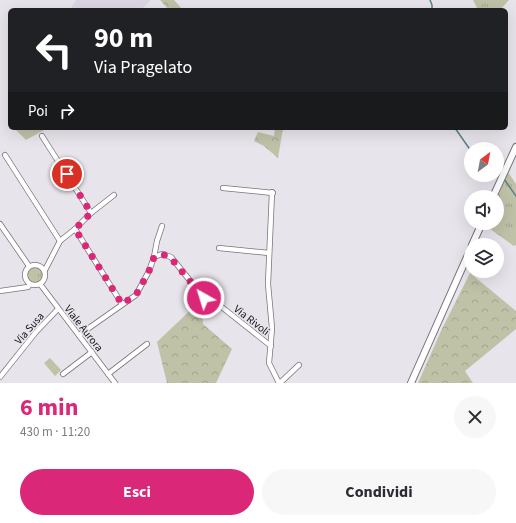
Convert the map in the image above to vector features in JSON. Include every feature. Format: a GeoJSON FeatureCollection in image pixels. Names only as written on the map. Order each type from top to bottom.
{"type":"FeatureCollection","features":[{"type":"Feature","properties":{"kind":"main road"},"geometry":{"type":"LineString","coordinates":[[497,190],[516,147]]}},
{"type":"Feature","properties":{"kind":"main road"},"geometry":{"type":"LineString","coordinates":[[411,383],[464,264]]}},
{"type":"Feature","properties":{"kind":"street"},"geometry":{"type":"LineString","coordinates":[[42,136],[91,213]]}},
{"type":"Feature","properties":{"kind":"street"},"geometry":{"type":"LineString","coordinates":[[5,155],[60,241]]}},
{"type":"Feature","properties":{"kind":"street","name":"Via Rivoli"},"geometry":{"type":"LineString","coordinates":[[223,188],[273,192],[268,284],[272,328],[269,364],[279,383],[299,365]]}},
{"type":"Feature","properties":{"kind":"street"},"geometry":{"type":"LineString","coordinates":[[44,270],[60,241],[114,194]]}},
{"type":"Feature","properties":{"kind":"street"},"geometry":{"type":"LineString","coordinates":[[0,224],[30,266]]}},
{"type":"Feature","properties":{"kind":"street"},"geometry":{"type":"LineString","coordinates":[[79,336],[136,295],[149,271],[162,226]]}},
{"type":"Feature","properties":{"kind":"street"},"geometry":{"type":"LineString","coordinates":[[75,229],[122,304]]}},
{"type":"Feature","properties":{"kind":"street"},"geometry":{"type":"LineString","coordinates":[[219,248],[269,253]]}},
{"type":"Feature","properties":{"kind":"street"},"geometry":{"type":"LineString","coordinates":[[154,257],[162,254],[170,257],[204,298]]}},
{"type":"Feature","properties":{"kind":"street"},"geometry":{"type":"LineString","coordinates":[[36,264],[43,267],[44,270],[46,273],[45,280],[40,284],[30,284],[27,282],[25,275],[27,268],[36,264]]}},
{"type":"Feature","properties":{"kind":"street"},"geometry":{"type":"LineString","coordinates":[[0,291],[28,287],[30,284]]}},
{"type":"Feature","properties":{"kind":"street","name":"Viale Aurora"},"geometry":{"type":"LineString","coordinates":[[40,284],[115,383]]}},
{"type":"Feature","properties":{"kind":"street","name":"Via Rivoli"},"geometry":{"type":"LineString","coordinates":[[223,308],[271,346]]}},
{"type":"Feature","properties":{"kind":"street","name":"Via Susa"},"geometry":{"type":"LineString","coordinates":[[0,377],[36,332],[58,309]]}},
{"type":"Feature","properties":{"kind":"street"},"geometry":{"type":"LineString","coordinates":[[108,374],[147,344]]}},
{"type":"Feature","properties":{"kind":"street"},"geometry":{"type":"LineString","coordinates":[[63,374],[92,352]]}},
{"type":"Feature","properties":{"kind":"shaded area"},"geometry":{"type":"Polygon","coordinates":[[[76,0],[151,0],[143,8],[71,8],[76,0]]]}},
{"type":"Feature","properties":{"kind":"green space"},"geometry":{"type":"Polygon","coordinates":[[[160,0],[174,0],[181,8],[167,8],[160,0]]]}},
{"type":"Feature","properties":{"kind":"green space"},"geometry":{"type":"Polygon","coordinates":[[[473,0],[509,0],[502,8],[477,8],[473,0]]]}},
{"type":"Feature","properties":{"kind":"green space"},"geometry":{"type":"Polygon","coordinates":[[[16,130],[44,130],[26,140],[16,130]]]}},
{"type":"Feature","properties":{"kind":"green space"},"geometry":{"type":"Polygon","coordinates":[[[275,130],[283,130],[278,158],[264,146],[254,141],[258,132],[274,136],[275,130]]]}},
{"type":"Feature","properties":{"kind":"green space"},"geometry":{"type":"Polygon","coordinates":[[[508,172],[516,184],[516,245],[514,246],[492,230],[504,230],[504,190],[501,190],[508,172]]]}},
{"type":"Feature","properties":{"kind":"green space"},"geometry":{"type":"Polygon","coordinates":[[[35,267],[41,269],[43,275],[41,281],[35,283],[29,281],[27,275],[29,269],[35,267]]]}},
{"type":"Feature","properties":{"kind":"green space"},"geometry":{"type":"Polygon","coordinates":[[[468,278],[476,278],[516,311],[516,329],[465,371],[473,383],[418,383],[441,331],[468,278]]]}},
{"type":"Feature","properties":{"kind":"green space"},"geometry":{"type":"Polygon","coordinates":[[[201,300],[203,324],[232,349],[216,383],[167,383],[157,342],[201,300]]]}},
{"type":"Feature","properties":{"kind":"green space"},"geometry":{"type":"Polygon","coordinates":[[[50,358],[61,370],[55,376],[44,363],[50,358]]]}},
{"type":"Feature","properties":{"kind":"waterway"},"geometry":{"type":"LineString","coordinates":[[430,0],[432,8]]}},
{"type":"Feature","properties":{"kind":"waterway"},"geometry":{"type":"LineString","coordinates":[[456,130],[465,142]]}},
{"type":"Feature","properties":{"kind":"waterway"},"geometry":{"type":"LineString","coordinates":[[504,179],[516,196]]}},
{"type":"Feature","properties":{"kind":"route"},"geometry":{"type":"LineString","coordinates":[[67,174],[91,213],[75,229],[122,304],[136,295],[149,271],[154,257],[162,254],[170,257],[204,298]]}}]}
